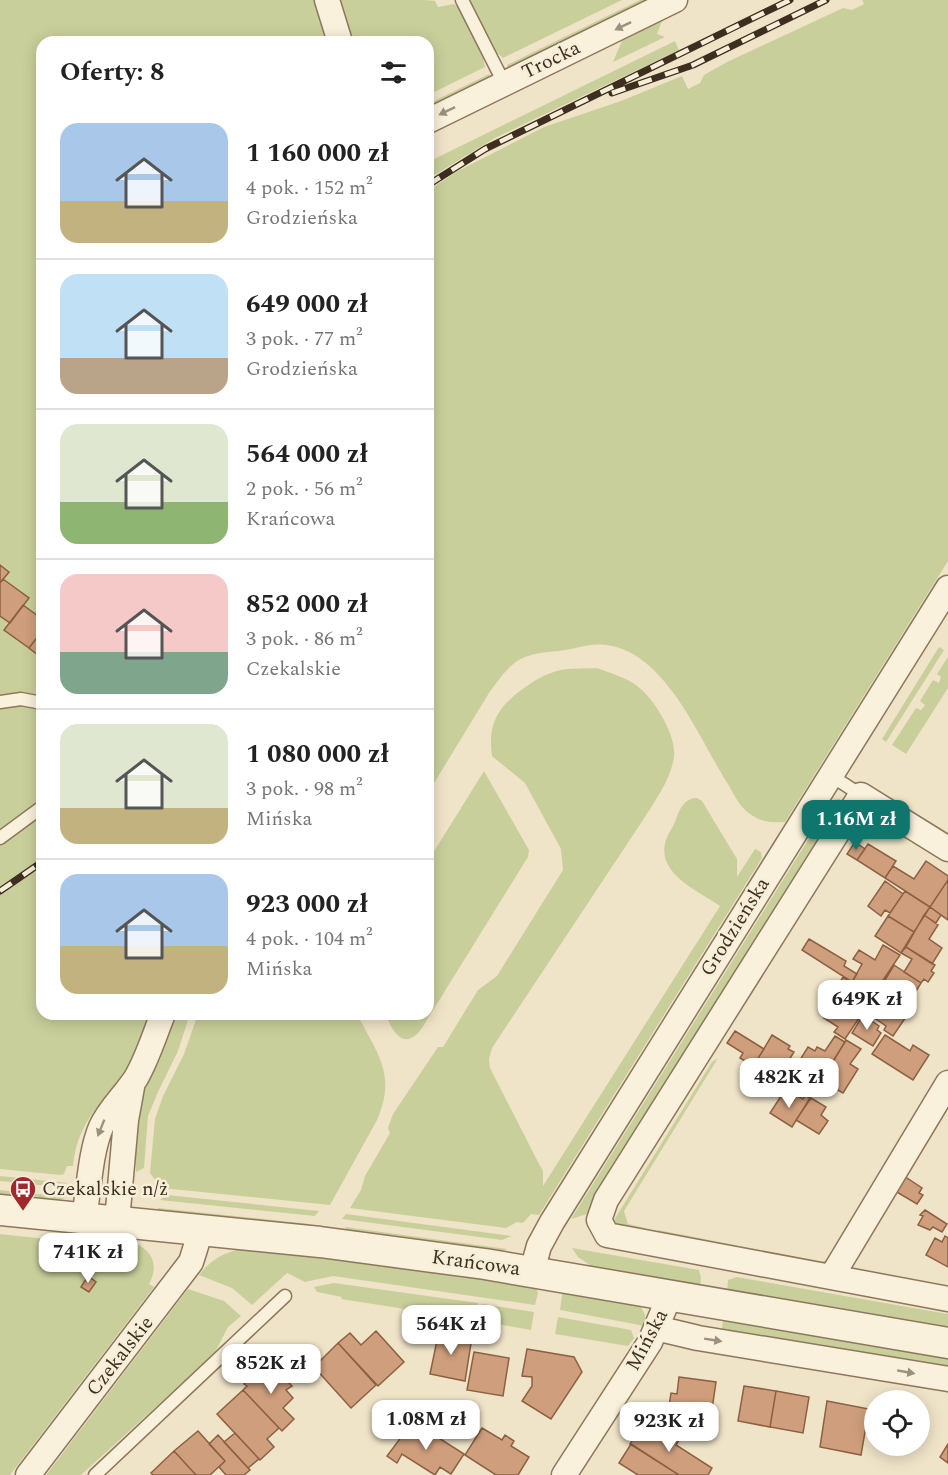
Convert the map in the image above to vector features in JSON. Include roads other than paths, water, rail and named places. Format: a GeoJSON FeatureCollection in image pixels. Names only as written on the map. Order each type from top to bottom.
{"type":"FeatureCollection","features":[{"type":"Feature","properties":{"kind":"street"},"geometry":{"type":"LineString","coordinates":[[327,0],[338,36]]}},
{"type":"Feature","properties":{"kind":"street","name":"Trocka"},"geometry":{"type":"LineString","coordinates":[[434,118],[675,0]]}},
{"type":"Feature","properties":{"kind":"street","name":"Grodzieńska"},"geometry":{"type":"LineString","coordinates":[[532,1271],[539,1246],[552,1221],[948,588]]}},
{"type":"Feature","properties":{"kind":"street"},"geometry":{"type":"LineString","coordinates":[[948,849],[861,795],[606,1200],[599,1220],[606,1235],[948,1299]]}},
{"type":"Feature","properties":{"kind":"street"},"geometry":{"type":"LineString","coordinates":[[84,1218],[100,1129],[149,1054],[161,1020]]}},
{"type":"Feature","properties":{"kind":"street"},"geometry":{"type":"LineString","coordinates":[[117,1221],[126,1120],[134,1080]]}},
{"type":"Feature","properties":{"kind":"street"},"geometry":{"type":"LineString","coordinates":[[832,1276],[948,1083]]}},
{"type":"Feature","properties":{"kind":"street","name":"Krańcowa"},"geometry":{"type":"LineString","coordinates":[[0,1210],[331,1244],[532,1271],[948,1343]]}},
{"type":"Feature","properties":{"kind":"street","name":"Czekalskie"},"geometry":{"type":"LineString","coordinates":[[28,1475],[190,1262],[201,1230]]}},
{"type":"Feature","properties":{"kind":"street","name":"Mińska"},"geometry":{"type":"LineString","coordinates":[[564,1475],[650,1342],[670,1295]]}},
{"type":"Feature","properties":{"kind":"street"},"geometry":{"type":"LineString","coordinates":[[656,1328],[698,1338],[948,1379]]}},
{"type":"Feature","properties":{"kind":"lane"},"geometry":{"type":"LineString","coordinates":[[462,0],[504,83]]}},
{"type":"Feature","properties":{"kind":"lane"},"geometry":{"type":"LineString","coordinates":[[0,702],[21,699],[36,702]]}},
{"type":"Feature","properties":{"kind":"lane"},"geometry":{"type":"LineString","coordinates":[[830,775],[861,795]]}},
{"type":"Feature","properties":{"kind":"lane"},"geometry":{"type":"LineString","coordinates":[[0,838],[36,811]]}},
{"type":"Feature","properties":{"kind":"lane"},"geometry":{"type":"LineString","coordinates":[[95,1475],[285,1296]]}},
{"type":"Feature","properties":{"kind":"railway"},"geometry":{"type":"LineString","coordinates":[[434,181],[485,149],[790,0]]}},
{"type":"Feature","properties":{"kind":"railway"},"geometry":{"type":"LineString","coordinates":[[612,93],[693,65],[826,0]]}},
{"type":"Feature","properties":{"kind":"railway"},"geometry":{"type":"LineString","coordinates":[[0,891],[36,866]]}},
{"type":"Feature","properties":{"kind":"place","name":"Czekalskie n/ż"},"geometry":{"type":"Point","coordinates":[23,1212]}}]}
